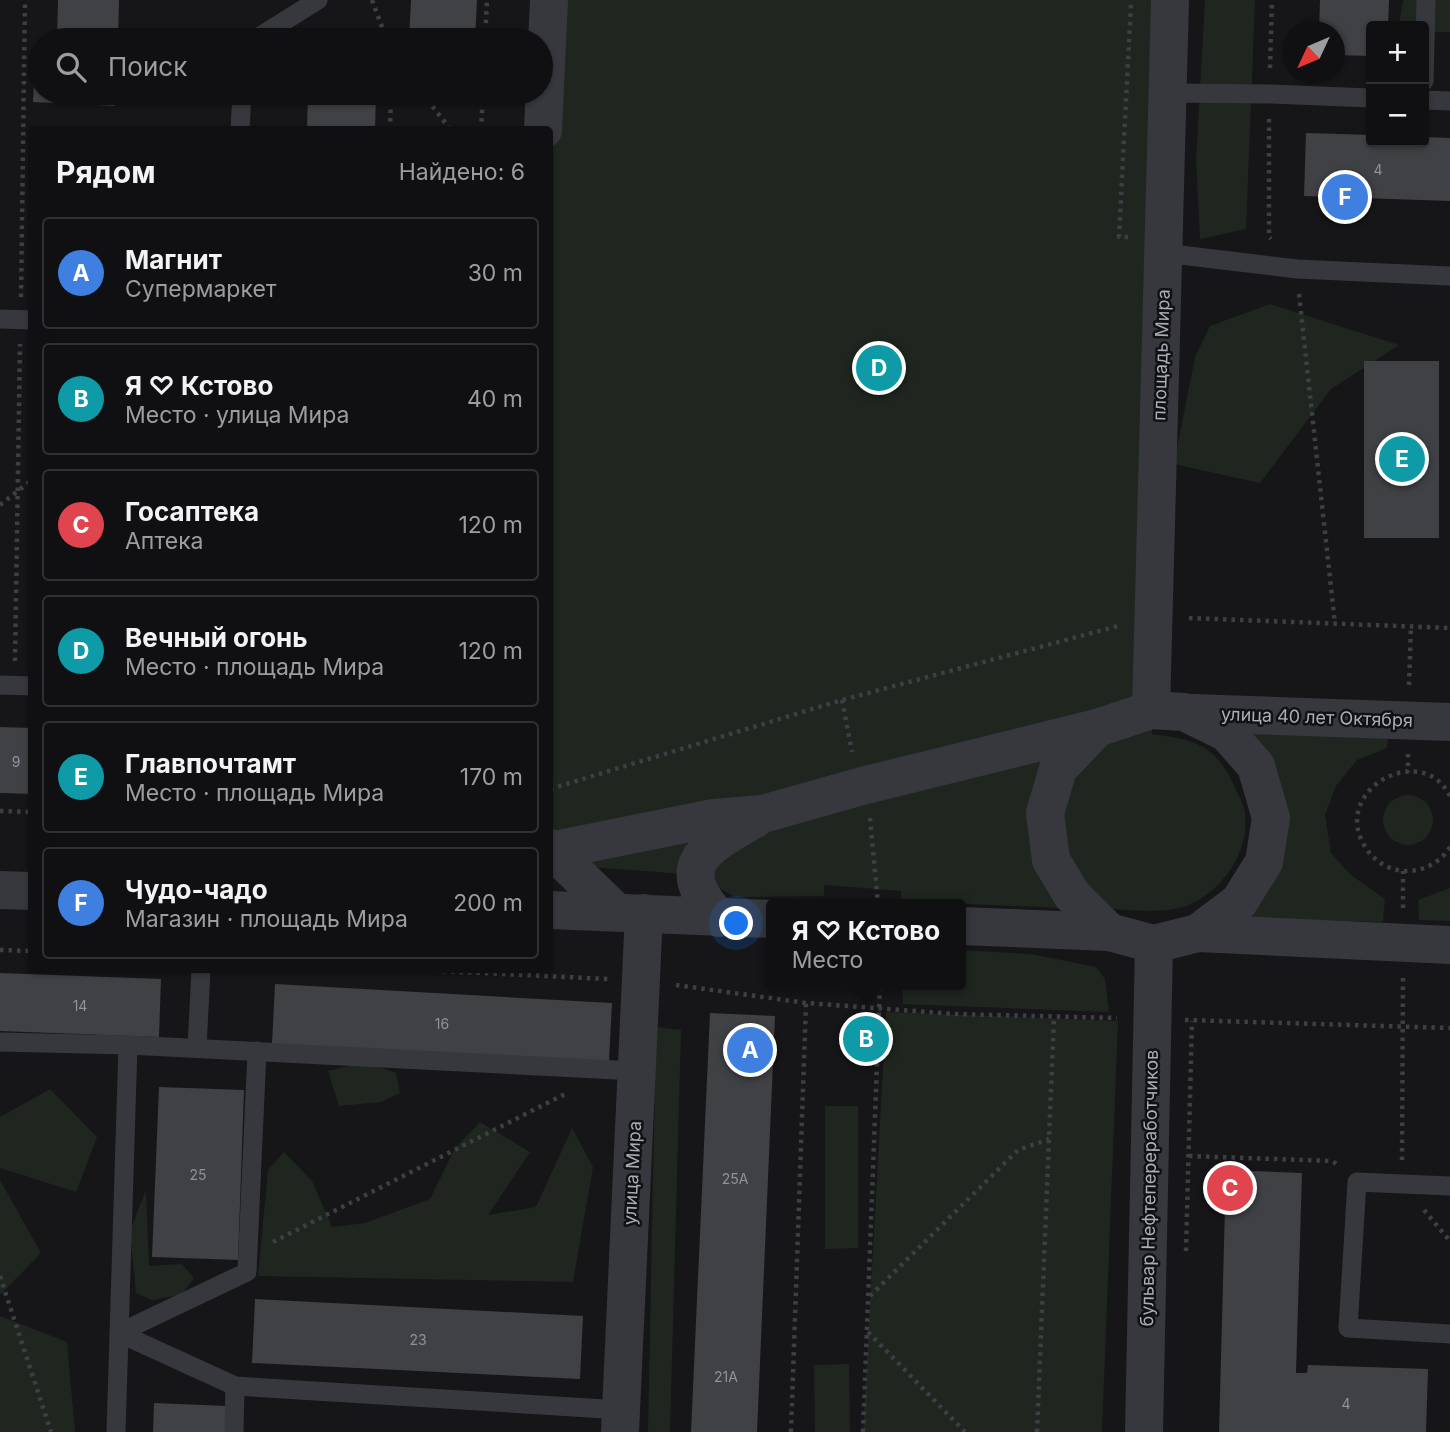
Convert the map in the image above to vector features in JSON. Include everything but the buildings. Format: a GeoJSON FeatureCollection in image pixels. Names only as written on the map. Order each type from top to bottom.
{"type":"FeatureCollection","features":[{"type":"Feature","properties":{"kind":"street"},"geometry":{"type":"LineString","coordinates":[[548,28],[549,0]]}},
{"type":"Feature","properties":{"kind":"street","name":"площадь Мира"},"geometry":{"type":"LineString","coordinates":[[1167,711],[1153,617],[1170,0]]}},
{"type":"Feature","properties":{"kind":"street"},"geometry":{"type":"LineString","coordinates":[[543,126],[544,105]]}},
{"type":"Feature","properties":{"kind":"street"},"geometry":{"type":"LineString","coordinates":[[553,849],[714,818],[763,814],[862,786],[1167,711],[1227,733],[1256,765],[1271,818],[1264,862],[1239,902],[1198,933]]}},
{"type":"Feature","properties":{"kind":"street","name":"улица 40 лет Октября"},"geometry":{"type":"LineString","coordinates":[[1167,711],[1450,722]]}},
{"type":"Feature","properties":{"kind":"street"},"geometry":{"type":"LineString","coordinates":[[1097,728],[1058,769],[1045,813],[1051,860],[1072,895],[1110,932]]}},
{"type":"Feature","properties":{"kind":"street"},"geometry":{"type":"LineString","coordinates":[[719,918],[704,901],[695,883],[696,867],[705,851],[720,839],[763,814]]}},
{"type":"Feature","properties":{"kind":"street"},"geometry":{"type":"LineString","coordinates":[[553,852],[630,913]]}},
{"type":"Feature","properties":{"kind":"street"},"geometry":{"type":"LineString","coordinates":[[0,890],[28,891]]}},
{"type":"Feature","properties":{"kind":"street"},"geometry":{"type":"LineString","coordinates":[[553,910],[766,919]]}},
{"type":"Feature","properties":{"kind":"street","name":"улица Мира"},"geometry":{"type":"LineString","coordinates":[[620,1421],[625,1070],[641,980],[630,913]]}},
{"type":"Feature","properties":{"kind":"street"},"geometry":{"type":"LineString","coordinates":[[966,926],[1110,932],[1154,944],[1198,933],[1450,945]]}},
{"type":"Feature","properties":{"kind":"street","name":"бульвар Нефтепереработчиков"},"geometry":{"type":"LineString","coordinates":[[1144,1432],[1154,944]]}},
{"type":"Feature","properties":{"kind":"lane"},"geometry":{"type":"LineString","coordinates":[[273,28],[317,0]]}},
{"type":"Feature","properties":{"kind":"lane"},"geometry":{"type":"LineString","coordinates":[[1425,21],[1426,0]]}},
{"type":"Feature","properties":{"kind":"lane"},"geometry":{"type":"LineString","coordinates":[[1167,93],[1269,93],[1366,98]]}},
{"type":"Feature","properties":{"kind":"lane"},"geometry":{"type":"LineString","coordinates":[[1429,100],[1450,101]]}},
{"type":"Feature","properties":{"kind":"lane"},"geometry":{"type":"LineString","coordinates":[[240,126],[241,105]]}},
{"type":"Feature","properties":{"kind":"lane"},"geometry":{"type":"LineString","coordinates":[[1164,253],[1297,269],[1450,276]]}},
{"type":"Feature","properties":{"kind":"lane"},"geometry":{"type":"LineString","coordinates":[[0,319],[28,320]]}},
{"type":"Feature","properties":{"kind":"lane"},"geometry":{"type":"LineString","coordinates":[[0,685],[28,686]]}},
{"type":"Feature","properties":{"kind":"lane"},"geometry":{"type":"LineString","coordinates":[[197,1048],[201,973]]}},
{"type":"Feature","properties":{"kind":"lane"},"geometry":{"type":"LineString","coordinates":[[0,1042],[197,1048],[625,1070]]}},
{"type":"Feature","properties":{"kind":"lane"},"geometry":{"type":"LineString","coordinates":[[117,1432],[128,1045]]}},
{"type":"Feature","properties":{"kind":"lane"},"geometry":{"type":"LineString","coordinates":[[120,1333],[247,1272],[257,1051]]}},
{"type":"Feature","properties":{"kind":"lane"},"geometry":{"type":"LineString","coordinates":[[1450,1186],[1357,1182],[1348,1328],[1450,1334]]}},
{"type":"Feature","properties":{"kind":"lane"},"geometry":{"type":"LineString","coordinates":[[120,1333],[235,1386],[620,1421]]}},
{"type":"Feature","properties":{"kind":"lane"},"geometry":{"type":"LineString","coordinates":[[234,1432],[235,1386]]}},
{"type":"Feature","properties":{"kind":"path"},"geometry":{"type":"LineString","coordinates":[[372,0],[382,28]]}},
{"type":"Feature","properties":{"kind":"path"},"geometry":{"type":"LineString","coordinates":[[486,28],[487,0]]}},
{"type":"Feature","properties":{"kind":"path"},"geometry":{"type":"LineString","coordinates":[[1272,0],[1269,237],[1297,269],[1335,624]]}},
{"type":"Feature","properties":{"kind":"path"},"geometry":{"type":"LineString","coordinates":[[390,126],[391,105]]}},
{"type":"Feature","properties":{"kind":"path"},"geometry":{"type":"LineString","coordinates":[[431,105],[448,126]]}},
{"type":"Feature","properties":{"kind":"path"},"geometry":{"type":"LineString","coordinates":[[481,126],[482,105]]}},
{"type":"Feature","properties":{"kind":"path"},"geometry":{"type":"LineString","coordinates":[[0,505],[28,483]]}},
{"type":"Feature","properties":{"kind":"path"},"geometry":{"type":"LineString","coordinates":[[553,788],[842,700],[1153,617],[1450,628]]}},
{"type":"Feature","properties":{"kind":"path"},"geometry":{"type":"LineString","coordinates":[[842,700],[855,763]]}},
{"type":"Feature","properties":{"kind":"path"},"geometry":{"type":"LineString","coordinates":[[1450,796],[1435,779],[1418,772],[1400,772],[1384,777],[1365,795],[1359,811],[1358,828],[1363,845],[1374,859],[1386,867],[1403,871],[1420,870],[1436,862],[1450,847]]}},
{"type":"Feature","properties":{"kind":"path"},"geometry":{"type":"LineString","coordinates":[[0,811],[28,812]]}},
{"type":"Feature","properties":{"kind":"path"},"geometry":{"type":"LineString","coordinates":[[870,814],[877,899]]}},
{"type":"Feature","properties":{"kind":"path"},"geometry":{"type":"LineString","coordinates":[[0,950],[28,951]]}},
{"type":"Feature","properties":{"kind":"path"},"geometry":{"type":"LineString","coordinates":[[485,973],[641,980],[806,1003],[880,1009],[1054,1017],[1450,1028]]}},
{"type":"Feature","properties":{"kind":"path"},"geometry":{"type":"LineString","coordinates":[[863,1432],[880,990]]}},
{"type":"Feature","properties":{"kind":"path"},"geometry":{"type":"LineString","coordinates":[[791,1432],[806,1003]]}},
{"type":"Feature","properties":{"kind":"path"},"geometry":{"type":"LineString","coordinates":[[1037,1432],[1054,1017]]}},
{"type":"Feature","properties":{"kind":"path"},"geometry":{"type":"LineString","coordinates":[[1186,1253],[1192,1020]]}},
{"type":"Feature","properties":{"kind":"path"},"geometry":{"type":"LineString","coordinates":[[1404,1027],[1402,1184],[1450,1241]]}},
{"type":"Feature","properties":{"kind":"path"},"geometry":{"type":"LineString","coordinates":[[247,1255],[625,1070]]}},
{"type":"Feature","properties":{"kind":"path"},"geometry":{"type":"LineString","coordinates":[[869,1297],[1018,1150],[1049,1139]]}},
{"type":"Feature","properties":{"kind":"path"},"geometry":{"type":"LineString","coordinates":[[1189,1156],[1332,1161],[1357,1182]]}},
{"type":"Feature","properties":{"kind":"path"},"geometry":{"type":"LineString","coordinates":[[0,1276],[51,1432]]}},
{"type":"Feature","properties":{"kind":"path"},"geometry":{"type":"LineString","coordinates":[[867,1331],[965,1432]]}},
{"type":"Feature","properties":{"kind":"shaded area"},"geometry":{"type":"Polygon","coordinates":[[[538,0],[1162,0],[1152,734],[1190,741],[1209,751],[1226,770],[1244,808],[1246,823],[1239,853],[1232,867],[1212,890],[1186,906],[1158,911],[1058,903],[1060,908],[966,904],[966,899],[901,899],[901,891],[824,885],[824,896],[735,897],[711,883],[710,876],[553,864],[553,126],[550,126],[548,105],[553,105],[553,28],[541,28],[538,0]]]}},
{"type":"Feature","properties":{"kind":"shaded area"},"geometry":{"type":"Polygon","coordinates":[[[1205,0],[1255,0],[1246,229],[1200,239],[1196,160],[1205,0]]]}},
{"type":"Feature","properties":{"kind":"shaded area"},"geometry":{"type":"Polygon","coordinates":[[[1403,0],[1450,0],[1450,32],[1429,32],[1429,21],[1400,21],[1403,0]]]}},
{"type":"Feature","properties":{"kind":"shaded area"},"geometry":{"type":"Polygon","coordinates":[[[1270,304],[1399,345],[1331,389],[1260,483],[1174,464],[1195,357],[1210,326],[1270,304]]]}},
{"type":"Feature","properties":{"kind":"shaded area"},"geometry":{"type":"Polygon","coordinates":[[[1245,728],[1389,731],[1387,748],[1357,760],[1336,786],[1325,815],[1331,853],[1351,875],[1385,899],[1383,922],[1234,918],[1261,896],[1245,728]]]}},
{"type":"Feature","properties":{"kind":"shaded area"},"geometry":{"type":"Polygon","coordinates":[[[1408,795],[1426,802],[1433,820],[1426,838],[1408,845],[1390,838],[1383,820],[1390,802],[1408,795]]]}},
{"type":"Feature","properties":{"kind":"shaded area"},"geometry":{"type":"Polygon","coordinates":[[[1450,888],[1450,921],[1419,920],[1418,900],[1450,888]]]}},
{"type":"Feature","properties":{"kind":"shaded area"},"geometry":{"type":"Polygon","coordinates":[[[966,950],[1031,954],[1096,967],[1105,979],[1109,1012],[903,1004],[902,990],[966,990],[966,950]]]}},
{"type":"Feature","properties":{"kind":"shaded area"},"geometry":{"type":"Polygon","coordinates":[[[886,1012],[1118,1021],[1102,1432],[863,1432],[886,1012]]]}},
{"type":"Feature","properties":{"kind":"shaded area"},"geometry":{"type":"Polygon","coordinates":[[[656,1027],[681,1030],[670,1432],[648,1432],[656,1027]]]}},
{"type":"Feature","properties":{"kind":"shaded area"},"geometry":{"type":"Polygon","coordinates":[[[366,1062],[396,1073],[400,1093],[381,1102],[339,1106],[328,1071],[366,1062]]]}},
{"type":"Feature","properties":{"kind":"shaded area"},"geometry":{"type":"Polygon","coordinates":[[[50,1089],[97,1137],[76,1192],[0,1168],[0,1117],[50,1089]]]}},
{"type":"Feature","properties":{"kind":"shaded area"},"geometry":{"type":"Polygon","coordinates":[[[825,1106],[858,1106],[858,1248],[825,1249],[825,1106]]]}},
{"type":"Feature","properties":{"kind":"shaded area"},"geometry":{"type":"Polygon","coordinates":[[[480,1122],[530,1152],[488,1215],[536,1207],[572,1128],[593,1167],[573,1282],[258,1276],[268,1170],[284,1152],[312,1181],[332,1227],[365,1223],[430,1199],[455,1148],[480,1122]]]}},
{"type":"Feature","properties":{"kind":"shaded area"},"geometry":{"type":"Polygon","coordinates":[[[0,1180],[41,1253],[0,1295],[0,1180]]]}},
{"type":"Feature","properties":{"kind":"shaded area"},"geometry":{"type":"Polygon","coordinates":[[[146,1190],[149,1266],[182,1264],[194,1278],[181,1295],[152,1300],[136,1293],[130,1231],[146,1190]]]}},
{"type":"Feature","properties":{"kind":"shaded area"},"geometry":{"type":"Polygon","coordinates":[[[0,1316],[67,1342],[75,1432],[0,1432],[0,1316]]]}},
{"type":"Feature","properties":{"kind":"shaded area"},"geometry":{"type":"Polygon","coordinates":[[[849,1364],[850,1432],[815,1432],[814,1365],[849,1364]]]}},
{"type":"Feature","properties":{"kind":"place","name":"Чудо-чадо"},"geometry":{"type":"Point","coordinates":[1345,197]}},
{"type":"Feature","properties":{"kind":"place","name":"Вечный огонь"},"geometry":{"type":"Point","coordinates":[879,368]}},
{"type":"Feature","properties":{"kind":"place","name":"Главпочтамт"},"geometry":{"type":"Point","coordinates":[1402,459]}},
{"type":"Feature","properties":{"kind":"place","name":"Я ♡ Кстово"},"geometry":{"type":"Point","coordinates":[866,1039]}},
{"type":"Feature","properties":{"kind":"place","name":"Магнит"},"geometry":{"type":"Point","coordinates":[750,1050]}},
{"type":"Feature","properties":{"kind":"place","name":"Госаптека"},"geometry":{"type":"Point","coordinates":[1230,1188]}}]}
